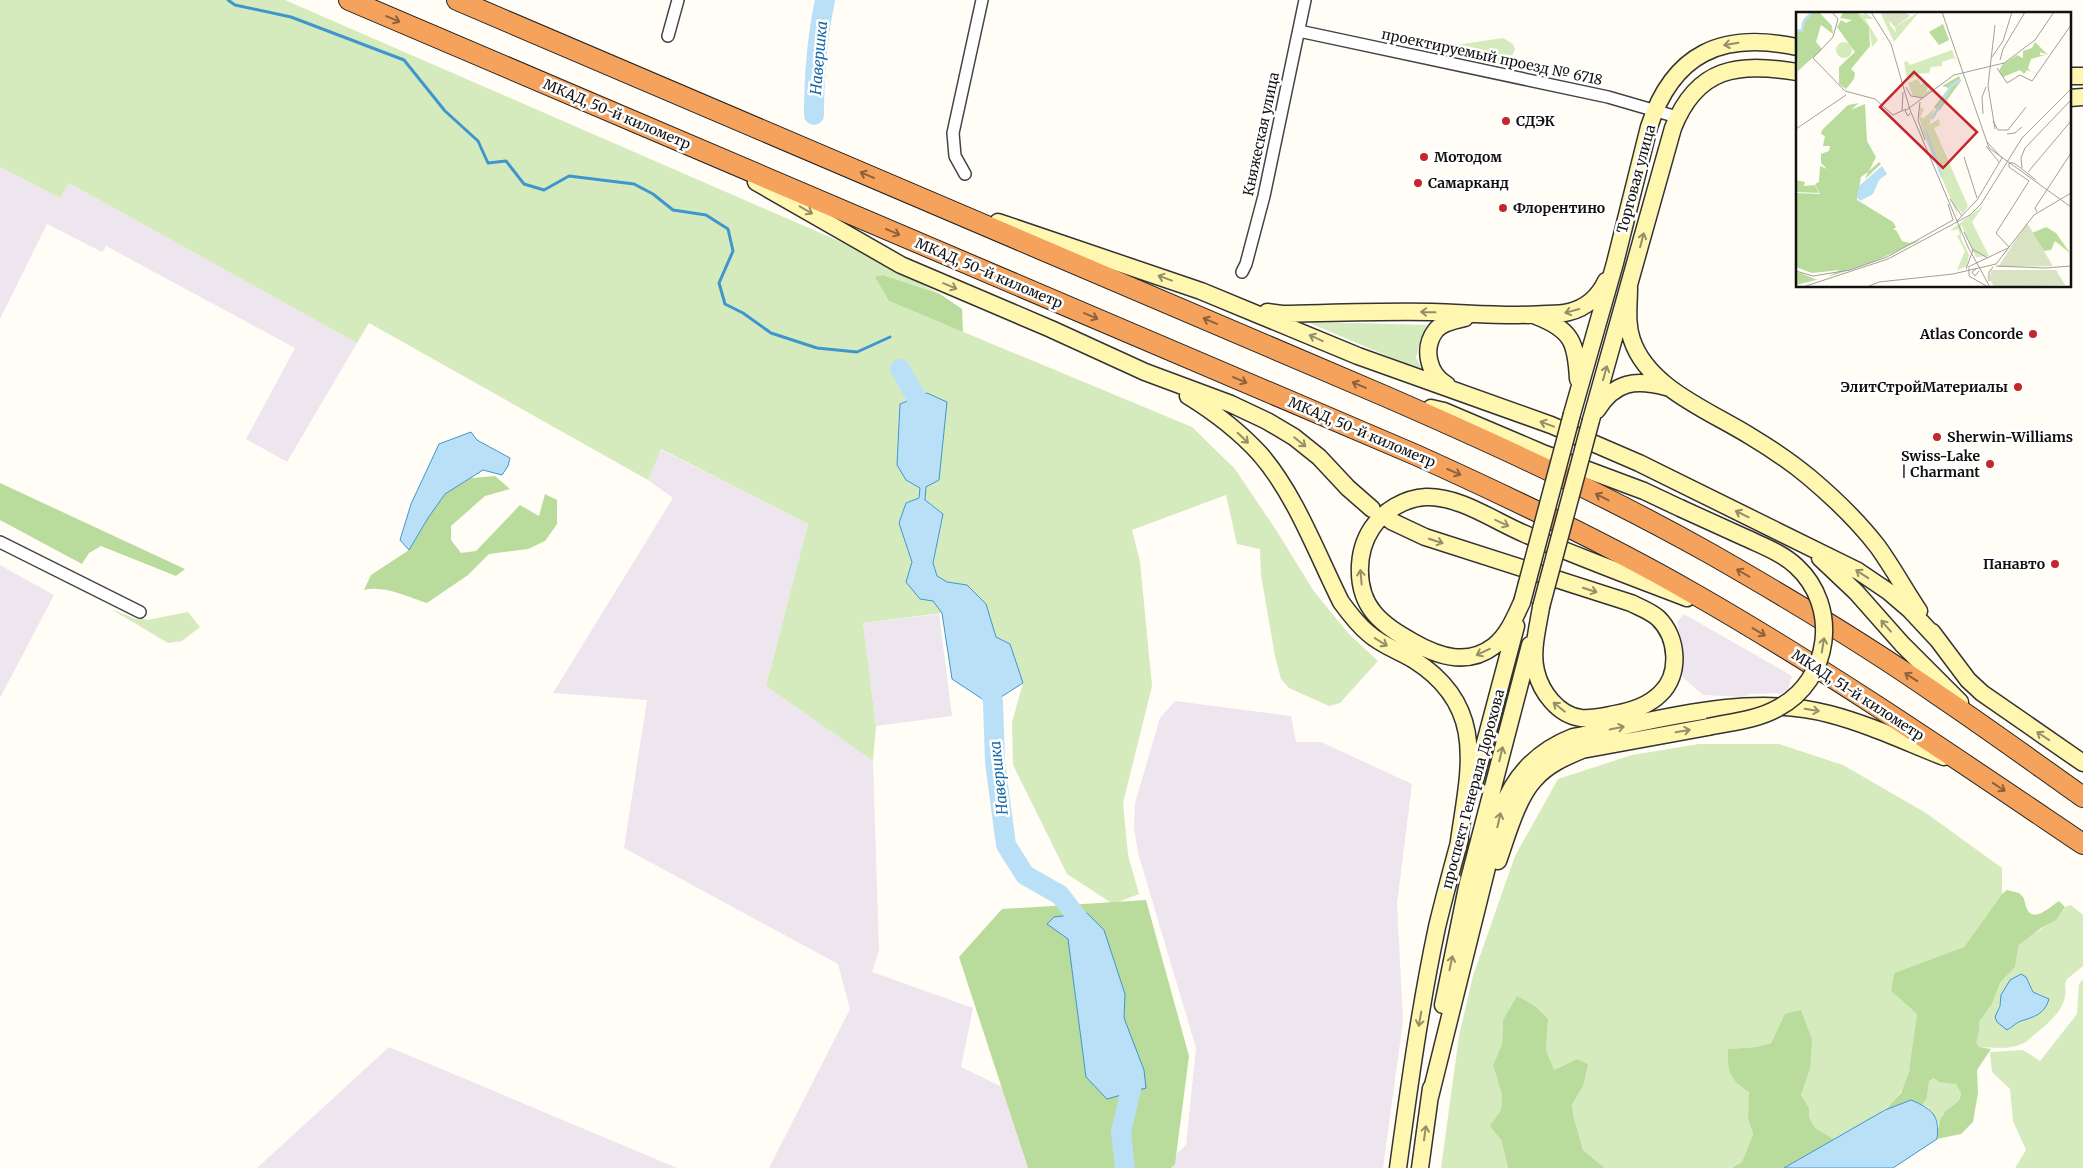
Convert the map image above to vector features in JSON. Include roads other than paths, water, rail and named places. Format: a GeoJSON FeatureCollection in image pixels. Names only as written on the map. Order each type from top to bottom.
{"type":"FeatureCollection","features":[{"type":"Feature","properties":{"kind":"highway","name":"МКАД, 50-й километр"},"geometry":{"type":"LineString","coordinates":[[348,0],[1416,455],[1544,515],[1625,557]]}},
{"type":"Feature","properties":{"kind":"highway"},"geometry":{"type":"LineString","coordinates":[[457,0],[1499,446],[1645,519],[1710,554],[1827,624],[1936,694],[2083,797]]}},
{"type":"Feature","properties":{"kind":"highway","name":"МКАД, 51-й километр"},"geometry":{"type":"LineString","coordinates":[[1625,557],[1726,612],[1813,665],[2083,844]]}},
{"type":"Feature","properties":{"kind":"main road","name":"Торговая улица"},"geometry":{"type":"LineString","coordinates":[[1572,414],[1615,263],[1631,194],[1655,109],[1668,86],[1693,60],[1708,50],[1722,45],[1759,41],[1796,46]]}},
{"type":"Feature","properties":{"kind":"main road","name":"Торговая улица"},"geometry":{"type":"LineString","coordinates":[[1591,420],[1677,117],[1694,91],[1705,82],[1722,73],[1759,66],[1796,72]]}},
{"type":"Feature","properties":{"kind":"main road"},"geometry":{"type":"LineString","coordinates":[[2070,76],[2083,76]]}},
{"type":"Feature","properties":{"kind":"main road"},"geometry":{"type":"LineString","coordinates":[[2070,98],[2083,97]]}},
{"type":"Feature","properties":{"kind":"main road"},"geometry":{"type":"LineString","coordinates":[[703,151],[901,265],[1052,329],[1145,372],[1231,404],[1267,421],[1294,437],[1319,457],[1348,488],[1372,509]]}},
{"type":"Feature","properties":{"kind":"main road"},"geometry":{"type":"LineString","coordinates":[[898,188],[1139,268],[1251,310],[1358,356],[1551,425],[1639,463],[1858,572],[1889,592],[1910,610],[1938,640]]}},
{"type":"Feature","properties":{"kind":"main road"},"geometry":{"type":"LineString","coordinates":[[1251,310],[1282,314],[1432,312],[1476,315],[1534,315],[1569,312],[1581,308],[1602,289],[1615,263]]}},
{"type":"Feature","properties":{"kind":"main road"},"geometry":{"type":"LineString","coordinates":[[1629,287],[1628,327],[1640,358],[1652,374],[1668,388],[1751,436],[1787,460],[1828,494],[1858,523],[1878,548],[1938,640],[1968,680],[1982,693],[2083,763]]}},
{"type":"Feature","properties":{"kind":"main road"},"geometry":{"type":"LineString","coordinates":[[1459,393],[1441,382],[1432,372],[1428,350],[1437,329],[1450,321],[1476,315]]}},
{"type":"Feature","properties":{"kind":"main road"},"geometry":{"type":"LineString","coordinates":[[1534,315],[1560,327],[1574,345],[1577,354],[1578,393]]}},
{"type":"Feature","properties":{"kind":"main road"},"geometry":{"type":"LineString","coordinates":[[1145,372],[1206,407],[1260,454],[1280,482],[1341,602],[1354,620],[1369,634],[1431,672],[1456,700],[1465,721],[1469,746],[1468,774],[1458,848]]}},
{"type":"Feature","properties":{"kind":"main road"},"geometry":{"type":"LineString","coordinates":[[1591,420],[1601,404],[1612,393],[1623,386],[1633,382],[1648,382],[1668,388]]}},
{"type":"Feature","properties":{"kind":"main road"},"geometry":{"type":"LineString","coordinates":[[1387,397],[1444,411],[1544,454],[1644,491],[1785,558],[1810,583],[1821,605],[1824,629],[1822,652],[1813,675],[1798,694],[1789,701],[1768,713],[1582,750],[1562,758],[1546,768],[1534,779],[1521,800],[1475,919]]}},
{"type":"Feature","properties":{"kind":"main road","name":"проспект Генерала Дорохова"},"geometry":{"type":"LineString","coordinates":[[1398,1168],[1422,1008],[1437,927],[1572,414]]}},
{"type":"Feature","properties":{"kind":"main road","name":"проспект Генерала Дорохова"},"geometry":{"type":"LineString","coordinates":[[1420,1168],[1438,1033],[1467,887],[1526,656],[1591,420]]}},
{"type":"Feature","properties":{"kind":"main road"},"geometry":{"type":"LineString","coordinates":[[1522,602],[1504,637],[1494,646],[1482,653],[1467,658],[1454,659],[1437,654],[1384,624],[1373,612],[1365,599],[1361,585],[1361,555],[1366,540],[1377,520],[1400,504],[1415,498],[1443,499],[1457,502],[1605,567],[1726,612]]}},
{"type":"Feature","properties":{"kind":"main road"},"geometry":{"type":"LineString","coordinates":[[1391,522],[1425,537],[1632,603],[1648,611],[1658,618],[1671,639],[1675,652],[1674,667],[1669,682],[1650,703],[1631,711],[1593,718],[1579,718],[1567,713],[1556,706],[1548,696],[1539,682],[1535,670],[1534,654],[1541,607]]}},
{"type":"Feature","properties":{"kind":"main road"},"geometry":{"type":"LineString","coordinates":[[1802,543],[1835,571],[1902,644],[1994,734]]}},
{"type":"Feature","properties":{"kind":"main road"},"geometry":{"type":"LineString","coordinates":[[1430,1097],[1501,811],[1507,794],[1527,765],[1556,744],[1573,737],[1722,708],[1773,705],[1829,714],[1868,726],[1969,767]]}},
{"type":"Feature","properties":{"kind":"street"},"geometry":{"type":"LineString","coordinates":[[668,36],[678,0]]}},
{"type":"Feature","properties":{"kind":"street"},"geometry":{"type":"LineString","coordinates":[[965,174],[955,156],[953,133],[982,0]]}},
{"type":"Feature","properties":{"kind":"street","name":"Княжеская улица"},"geometry":{"type":"LineString","coordinates":[[1242,272],[1246,264],[1264,196],[1305,0]]}},
{"type":"Feature","properties":{"kind":"street","name":"проектируемый проезд № 6718"},"geometry":{"type":"LineString","coordinates":[[1299,31],[1608,97],[1655,109],[1677,117]]}},
{"type":"Feature","properties":{"kind":"street"},"geometry":{"type":"LineString","coordinates":[[0,542],[140,612]]}},
{"type":"Feature","properties":{"kind":"water"},"geometry":{"type":"Polygon","coordinates":[[[927,393],[947,402],[939,480],[926,487],[925,500],[943,514],[933,563],[937,576],[947,582],[967,585],[986,604],[996,637],[1010,644],[1023,683],[990,704],[952,679],[942,613],[933,601],[920,599],[906,582],[912,562],[899,523],[906,503],[919,498],[920,488],[906,480],[897,465],[900,404],[927,393]]]}},
{"type":"Feature","properties":{"kind":"water"},"geometry":{"type":"Polygon","coordinates":[[[471,432],[477,440],[510,458],[508,466],[502,475],[483,470],[445,494],[409,550],[400,540],[411,504],[439,444],[471,432]]]}},
{"type":"Feature","properties":{"kind":"water"},"geometry":{"type":"Polygon","coordinates":[[[1087,913],[1104,930],[1125,994],[1124,1018],[1144,1070],[1146,1088],[1107,1099],[1086,1077],[1068,939],[1047,924],[1054,917],[1087,913]]]}},
{"type":"Feature","properties":{"kind":"water"},"geometry":{"type":"Polygon","coordinates":[[[2021,974],[2026,977],[2033,992],[2049,999],[2045,1008],[2038,1014],[2019,1022],[2007,1030],[1997,1022],[1995,1017],[2000,1006],[2001,995],[2010,980],[2021,974]]]}},
{"type":"Feature","properties":{"kind":"water"},"geometry":{"type":"Polygon","coordinates":[[[1911,1100],[1929,1110],[1936,1118],[1937,1139],[1893,1168],[1784,1168],[1885,1110],[1911,1100]]]}},
{"type":"Feature","properties":{"kind":"waterway"},"geometry":{"type":"LineString","coordinates":[[228,0],[235,5],[291,17],[404,60],[445,111],[478,141],[488,163],[506,161],[524,184],[544,190],[569,176],[634,184],[653,194],[673,210],[706,215],[728,229],[733,251],[719,283],[725,304],[743,313],[771,333],[817,348],[857,352],[890,337]]}},
{"type":"Feature","properties":{"kind":"waterway","name":"Навершка"},"geometry":{"type":"LineString","coordinates":[[814,115],[816,57],[825,0]]}},
{"type":"Feature","properties":{"kind":"waterway","name":"Навершка"},"geometry":{"type":"LineString","coordinates":[[900,369],[923,409],[924,421]]}},
{"type":"Feature","properties":{"kind":"waterway","name":"Навершка"},"geometry":{"type":"LineString","coordinates":[[987,677],[993,702],[995,762],[1006,845],[1025,875],[1060,895],[1087,930],[1088,936]]}},
{"type":"Feature","properties":{"kind":"waterway","name":"Навершка"},"geometry":{"type":"LineString","coordinates":[[1122,1067],[1131,1089],[1121,1132],[1125,1168]]}},
{"type":"Feature","properties":{"kind":"place","name":"СДЭК"},"geometry":{"type":"Point","coordinates":[1506,121]}},
{"type":"Feature","properties":{"kind":"place","name":"Мотодом"},"geometry":{"type":"Point","coordinates":[1424,157]}},
{"type":"Feature","properties":{"kind":"place","name":"Самарканд"},"geometry":{"type":"Point","coordinates":[1418,183]}},
{"type":"Feature","properties":{"kind":"place","name":"Флорентино"},"geometry":{"type":"Point","coordinates":[1503,208]}},
{"type":"Feature","properties":{"kind":"place","name":"Atlas Concorde"},"geometry":{"type":"Point","coordinates":[2033,334]}},
{"type":"Feature","properties":{"kind":"place","name":"ЭлитСтройМатериалы"},"geometry":{"type":"Point","coordinates":[2018,387]}},
{"type":"Feature","properties":{"kind":"place","name":"Sherwin-Williams"},"geometry":{"type":"Point","coordinates":[1937,437]}},
{"type":"Feature","properties":{"kind":"place","name":"Swiss-Lake | Charmant"},"geometry":{"type":"Point","coordinates":[1990,464]}},
{"type":"Feature","properties":{"kind":"place","name":"Панавто"},"geometry":{"type":"Point","coordinates":[2055,564]}}]}
